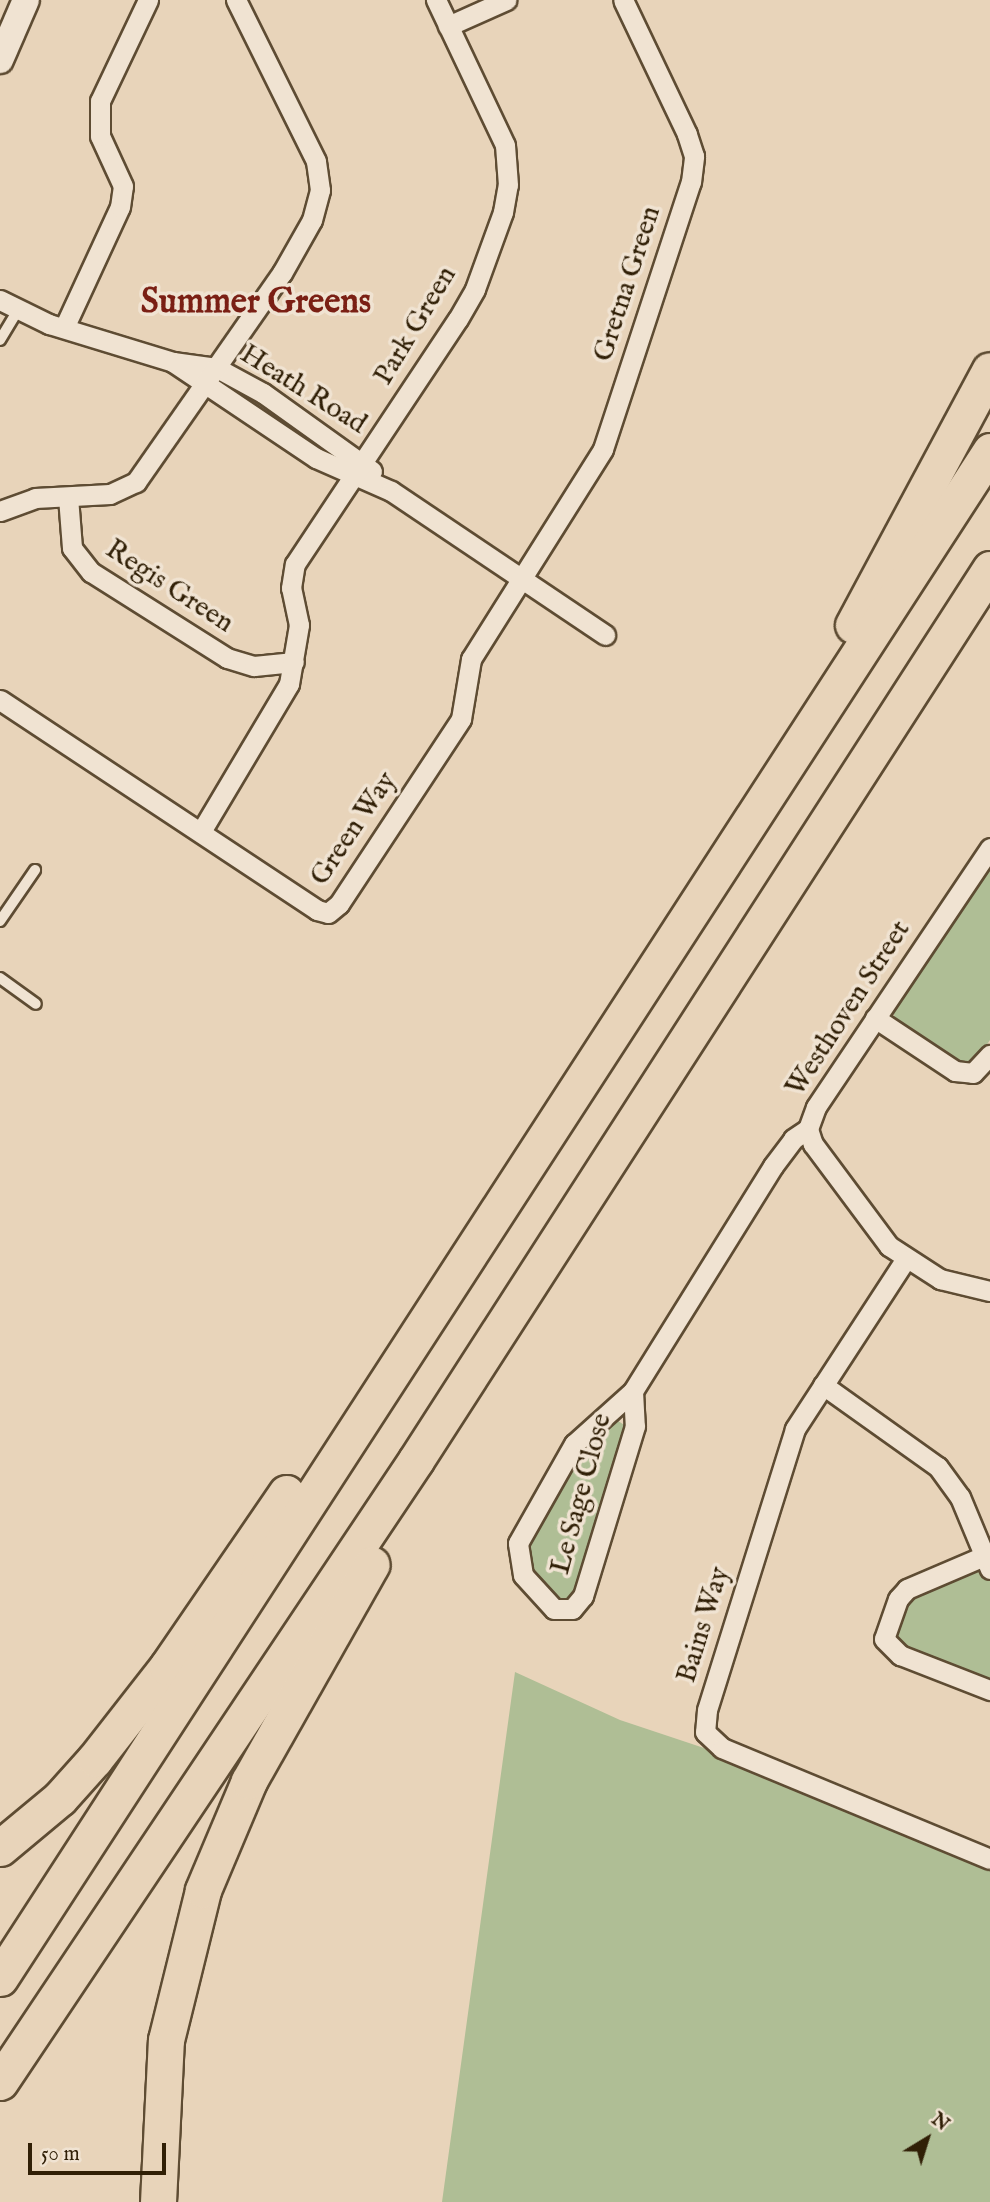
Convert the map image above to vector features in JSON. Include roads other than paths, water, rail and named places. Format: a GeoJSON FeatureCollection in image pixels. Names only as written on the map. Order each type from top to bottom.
{"type":"FeatureCollection","features":[{"type":"Feature","properties":{"kind":"highway"},"geometry":{"type":"LineString","coordinates":[[754,814],[990,370]]}},
{"type":"Feature","properties":{"kind":"highway"},"geometry":{"type":"LineString","coordinates":[[0,1978],[450,1280],[990,451]]}},
{"type":"Feature","properties":{"kind":"highway"},"geometry":{"type":"LineString","coordinates":[[0,2082],[416,1460],[990,569]]}},
{"type":"Feature","properties":{"kind":"highway"},"geometry":{"type":"LineString","coordinates":[[0,1848],[60,1798],[103,1749],[167,1667],[421,1295],[450,1280]]}},
{"type":"Feature","properties":{"kind":"highway"},"geometry":{"type":"LineString","coordinates":[[158,2202],[166,2040],[207,1879],[249,1781],[410,1496],[416,1460]]}},
{"type":"Feature","properties":{"kind":"street"},"geometry":{"type":"LineString","coordinates":[[0,60],[26,0]]}},
{"type":"Feature","properties":{"kind":"street"},"geometry":{"type":"LineString","coordinates":[[64,328],[121,207],[123,186],[100,136],[100,100],[148,0]]}},
{"type":"Feature","properties":{"kind":"street"},"geometry":{"type":"LineString","coordinates":[[0,512],[18,502],[110,494],[136,482],[282,273],[312,220],[320,190],[316,161],[236,0]]}},
{"type":"Feature","properties":{"kind":"street","name":"Park Green"},"geometry":{"type":"LineString","coordinates":[[202,830],[278,708],[294,662],[299,610],[290,574],[475,289],[508,185],[505,145],[436,0]]}},
{"type":"Feature","properties":{"kind":"street"},"geometry":{"type":"LineString","coordinates":[[449,26],[506,0]]}},
{"type":"Feature","properties":{"kind":"street","name":"Gretna Green"},"geometry":{"type":"LineString","coordinates":[[524,578],[603,449],[691,182],[694,156],[687,134],[623,0]]}},
{"type":"Feature","properties":{"kind":"street","name":"Heath Road"},"geometry":{"type":"LineString","coordinates":[[0,300],[64,328],[211,376],[360,470],[605,635]]}},
{"type":"Feature","properties":{"kind":"street","name":"Regis Green"},"geometry":{"type":"LineString","coordinates":[[68,497],[72,548],[91,572],[227,658],[254,666],[294,662]]}},
{"type":"Feature","properties":{"kind":"street","name":"Green Way"},"geometry":{"type":"LineString","coordinates":[[0,700],[202,830],[317,911],[333,911],[461,719],[471,659],[524,578]]}},
{"type":"Feature","properties":{"kind":"street","name":"Westhoven Street"},"geometry":{"type":"LineString","coordinates":[[990,848],[811,1114],[808,1129],[813,1144],[859,1211],[905,1260],[955,1285],[990,1291]]}},
{"type":"Feature","properties":{"kind":"street"},"geometry":{"type":"LineString","coordinates":[[875,1018],[955,1072],[973,1073],[990,1055]]}},
{"type":"Feature","properties":{"kind":"street","name":"Le Sage Close"},"geometry":{"type":"LineString","coordinates":[[633,1391],[635,1426],[583,1596],[572,1609],[554,1609],[523,1575],[518,1543],[574,1444],[633,1391],[773,1166],[793,1139],[808,1129]]}},
{"type":"Feature","properties":{"kind":"street","name":"Bains Way"},"geometry":{"type":"LineString","coordinates":[[905,1260],[822,1385],[790,1442],[707,1710],[705,1732],[722,1748],[990,1859]]}},
{"type":"Feature","properties":{"kind":"street"},"geometry":{"type":"LineString","coordinates":[[822,1385],[938,1466],[960,1497],[987,1563],[907,1589],[898,1599],[884,1639],[900,1655],[990,1690]]}},
{"type":"Feature","properties":{"kind":"lane"},"geometry":{"type":"LineString","coordinates":[[0,340],[18,310]]}},
{"type":"Feature","properties":{"kind":"lane"},"geometry":{"type":"LineString","coordinates":[[0,921],[35,870]]}},
{"type":"Feature","properties":{"kind":"lane"},"geometry":{"type":"LineString","coordinates":[[0,897],[11,904]]}},
{"type":"Feature","properties":{"kind":"lane"},"geometry":{"type":"LineString","coordinates":[[0,978],[36,1004]]}},
{"type":"Feature","properties":{"kind":"district","name":"Summer Greens"},"geometry":{"type":"Point","coordinates":[256,303]}}]}
